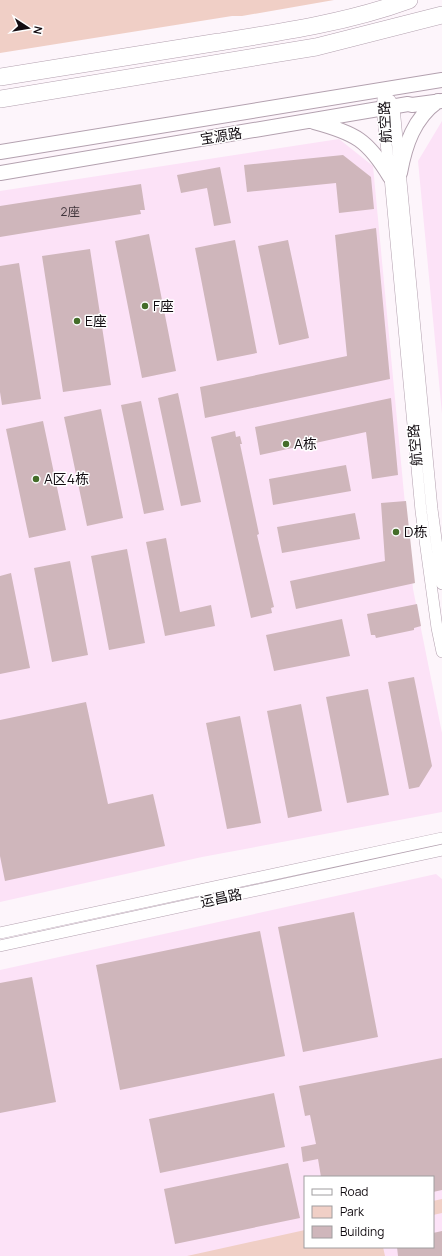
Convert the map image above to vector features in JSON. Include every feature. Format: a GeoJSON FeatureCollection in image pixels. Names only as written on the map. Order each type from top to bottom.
{"type":"FeatureCollection","features":[{"type":"Feature","properties":{"kind":"highway"},"geometry":{"type":"LineString","coordinates":[[0,77],[261,35],[353,17],[387,8],[409,0]]}},
{"type":"Feature","properties":{"kind":"highway"},"geometry":{"type":"LineString","coordinates":[[0,99],[316,47],[442,15]]}},
{"type":"Feature","properties":{"kind":"main road","name":"宝源路"},"geometry":{"type":"LineString","coordinates":[[0,152],[442,80]]}},
{"type":"Feature","properties":{"kind":"main road","name":"宝源路"},"geometry":{"type":"LineString","coordinates":[[0,173],[388,108],[440,101]]}},
{"type":"Feature","properties":{"kind":"main road"},"geometry":{"type":"LineString","coordinates":[[309,121],[344,130],[359,139],[395,175],[414,127],[429,107],[440,101]]}},
{"type":"Feature","properties":{"kind":"street","name":"航空路"},"geometry":{"type":"LineString","coordinates":[[384,89],[388,108],[432,509],[442,584]]}},
{"type":"Feature","properties":{"kind":"street","name":"航空路"},"geometry":{"type":"LineString","coordinates":[[395,175],[420,511],[437,628],[442,652]]}},
{"type":"Feature","properties":{"kind":"street","name":"运昌路"},"geometry":{"type":"LineString","coordinates":[[0,933],[442,838]]}},
{"type":"Feature","properties":{"kind":"street","name":"运昌路"},"geometry":{"type":"LineString","coordinates":[[0,946],[442,850]]}},
{"type":"Feature","properties":{"kind":"shaded area"},"geometry":{"type":"Polygon","coordinates":[[[442,121],[442,414],[418,161],[442,121]]]}},
{"type":"Feature","properties":{"kind":"shaded area"},"geometry":{"type":"Polygon","coordinates":[[[339,139],[373,166],[413,589],[442,733],[442,812],[202,857],[0,902],[0,191],[339,139]]]}},
{"type":"Feature","properties":{"kind":"shaded area"},"geometry":{"type":"Polygon","coordinates":[[[436,874],[442,879],[442,1256],[0,1256],[0,970],[436,874]]]}},
{"type":"Feature","properties":{"kind":"green space"},"geometry":{"type":"Polygon","coordinates":[[[0,0],[334,0],[242,16],[232,16],[0,53],[0,0]]]}},
{"type":"Feature","properties":{"kind":"green space"},"geometry":{"type":"Polygon","coordinates":[[[442,1199],[442,1213],[434,1215],[434,1201],[442,1199]]]}},
{"type":"Feature","properties":{"kind":"green space"},"geometry":{"type":"Polygon","coordinates":[[[304,1230],[304,1248],[383,1248],[385,1256],[187,1256],[304,1230]]]}},
{"type":"Feature","properties":{"kind":"building"},"geometry":{"type":"Polygon","coordinates":[[[343,155],[371,177],[374,209],[339,213],[336,183],[247,192],[244,165],[343,155]]]}},
{"type":"Feature","properties":{"kind":"building"},"geometry":{"type":"Polygon","coordinates":[[[220,167],[231,223],[214,226],[207,188],[181,193],[177,175],[220,167]]]}},
{"type":"Feature","properties":{"kind":"building"},"geometry":{"type":"Polygon","coordinates":[[[141,184],[145,210],[140,210],[141,214],[0,237],[0,206],[141,184]]]}},
{"type":"Feature","properties":{"kind":"building"},"geometry":{"type":"Polygon","coordinates":[[[376,228],[390,379],[205,418],[200,387],[347,356],[335,235],[376,228]]]}},
{"type":"Feature","properties":{"kind":"building","name":"F座"},"geometry":{"type":"Polygon","coordinates":[[[149,234],[176,371],[142,378],[115,241],[149,234]]]}},
{"type":"Feature","properties":{"kind":"building"},"geometry":{"type":"Polygon","coordinates":[[[235,240],[257,353],[217,361],[195,248],[235,240]]]}},
{"type":"Feature","properties":{"kind":"building"},"geometry":{"type":"Polygon","coordinates":[[[288,240],[309,338],[279,345],[258,246],[288,240]]]}},
{"type":"Feature","properties":{"kind":"building","name":"E座"},"geometry":{"type":"Polygon","coordinates":[[[90,249],[111,385],[63,392],[42,256],[90,249]]]}},
{"type":"Feature","properties":{"kind":"building"},"geometry":{"type":"Polygon","coordinates":[[[19,263],[41,399],[2,405],[0,392],[0,266],[19,263]]]}},
{"type":"Feature","properties":{"kind":"building"},"geometry":{"type":"Polygon","coordinates":[[[178,393],[201,502],[181,506],[158,398],[178,393]]]}},
{"type":"Feature","properties":{"kind":"building","name":"A栋"},"geometry":{"type":"Polygon","coordinates":[[[391,398],[398,475],[372,479],[366,432],[260,455],[255,427],[391,398]]]}},
{"type":"Feature","properties":{"kind":"building"},"geometry":{"type":"Polygon","coordinates":[[[141,401],[164,510],[144,514],[121,405],[141,401]]]}},
{"type":"Feature","properties":{"kind":"building"},"geometry":{"type":"Polygon","coordinates":[[[101,409],[123,518],[87,526],[64,417],[101,409]]]}},
{"type":"Feature","properties":{"kind":"building","name":"A区4栋"},"geometry":{"type":"Polygon","coordinates":[[[43,421],[66,530],[29,538],[6,429],[43,421]]]}},
{"type":"Feature","properties":{"kind":"building"},"geometry":{"type":"Polygon","coordinates":[[[235,431],[236,437],[240,436],[242,444],[240,444],[259,534],[257,535],[274,607],[271,608],[272,613],[251,618],[211,437],[235,431]]]}},
{"type":"Feature","properties":{"kind":"building"},"geometry":{"type":"Polygon","coordinates":[[[346,465],[351,491],[273,505],[269,479],[346,465]]]}},
{"type":"Feature","properties":{"kind":"building","name":"D栋"},"geometry":{"type":"Polygon","coordinates":[[[406,501],[415,583],[296,609],[290,581],[385,561],[381,503],[406,501]]]}},
{"type":"Feature","properties":{"kind":"building"},"geometry":{"type":"Polygon","coordinates":[[[355,513],[360,539],[282,553],[277,527],[355,513]]]}},
{"type":"Feature","properties":{"kind":"building"},"geometry":{"type":"Polygon","coordinates":[[[166,538],[180,612],[211,605],[215,626],[165,636],[146,542],[166,538]]]}},
{"type":"Feature","properties":{"kind":"building"},"geometry":{"type":"Polygon","coordinates":[[[127,549],[145,643],[109,650],[91,556],[127,549]]]}},
{"type":"Feature","properties":{"kind":"building"},"geometry":{"type":"Polygon","coordinates":[[[70,561],[88,655],[52,662],[34,568],[70,561]]]}},
{"type":"Feature","properties":{"kind":"building"},"geometry":{"type":"Polygon","coordinates":[[[11,573],[30,668],[0,674],[0,576],[11,573]]]}},
{"type":"Feature","properties":{"kind":"building"},"geometry":{"type":"Polygon","coordinates":[[[417,604],[421,626],[414,628],[414,630],[376,638],[375,635],[371,635],[367,614],[417,604]]]}},
{"type":"Feature","properties":{"kind":"building"},"geometry":{"type":"Polygon","coordinates":[[[342,619],[350,656],[274,671],[266,635],[342,619]]]}},
{"type":"Feature","properties":{"kind":"building"},"geometry":{"type":"Polygon","coordinates":[[[414,677],[432,766],[419,787],[409,789],[388,682],[414,677]]]}},
{"type":"Feature","properties":{"kind":"building"},"geometry":{"type":"Polygon","coordinates":[[[368,689],[389,795],[347,803],[326,697],[368,689]]]}},
{"type":"Feature","properties":{"kind":"building"},"geometry":{"type":"Polygon","coordinates":[[[86,702],[108,804],[153,794],[165,846],[5,881],[0,856],[0,720],[86,702]]]}},
{"type":"Feature","properties":{"kind":"building"},"geometry":{"type":"Polygon","coordinates":[[[301,704],[322,811],[288,818],[267,711],[301,704]]]}},
{"type":"Feature","properties":{"kind":"building"},"geometry":{"type":"Polygon","coordinates":[[[240,716],[261,823],[227,829],[206,723],[240,716]]]}},
{"type":"Feature","properties":{"kind":"building"},"geometry":{"type":"Polygon","coordinates":[[[354,912],[378,1037],[303,1052],[278,927],[354,912]]]}},
{"type":"Feature","properties":{"kind":"building"},"geometry":{"type":"Polygon","coordinates":[[[260,931],[285,1056],[120,1090],[96,965],[260,931]]]}},
{"type":"Feature","properties":{"kind":"building"},"geometry":{"type":"Polygon","coordinates":[[[32,977],[56,1102],[0,1113],[0,983],[32,977]]]}},
{"type":"Feature","properties":{"kind":"building"},"geometry":{"type":"Polygon","coordinates":[[[442,1058],[442,1190],[434,1192],[434,1176],[321,1176],[318,1159],[303,1162],[301,1147],[316,1144],[310,1115],[305,1116],[299,1086],[442,1058]]]}},
{"type":"Feature","properties":{"kind":"building"},"geometry":{"type":"Polygon","coordinates":[[[274,1093],[285,1147],[160,1173],[149,1119],[274,1093]]]}},
{"type":"Feature","properties":{"kind":"building"},"geometry":{"type":"Polygon","coordinates":[[[288,1163],[300,1218],[175,1244],[164,1189],[288,1163]]]}},
{"type":"Feature","properties":{"kind":"building"},"geometry":{"type":"Polygon","coordinates":[[[442,1231],[442,1256],[398,1256],[397,1248],[434,1248],[434,1233],[442,1231]]]}},
{"type":"Feature","properties":{"kind":"place","name":"F座"},"geometry":{"type":"Point","coordinates":[145,306]}},
{"type":"Feature","properties":{"kind":"place","name":"E座"},"geometry":{"type":"Point","coordinates":[77,321]}},
{"type":"Feature","properties":{"kind":"place","name":"A栋"},"geometry":{"type":"Point","coordinates":[286,444]}},
{"type":"Feature","properties":{"kind":"place","name":"A区4栋"},"geometry":{"type":"Point","coordinates":[36,479]}},
{"type":"Feature","properties":{"kind":"place","name":"D栋"},"geometry":{"type":"Point","coordinates":[396,532]}}]}
